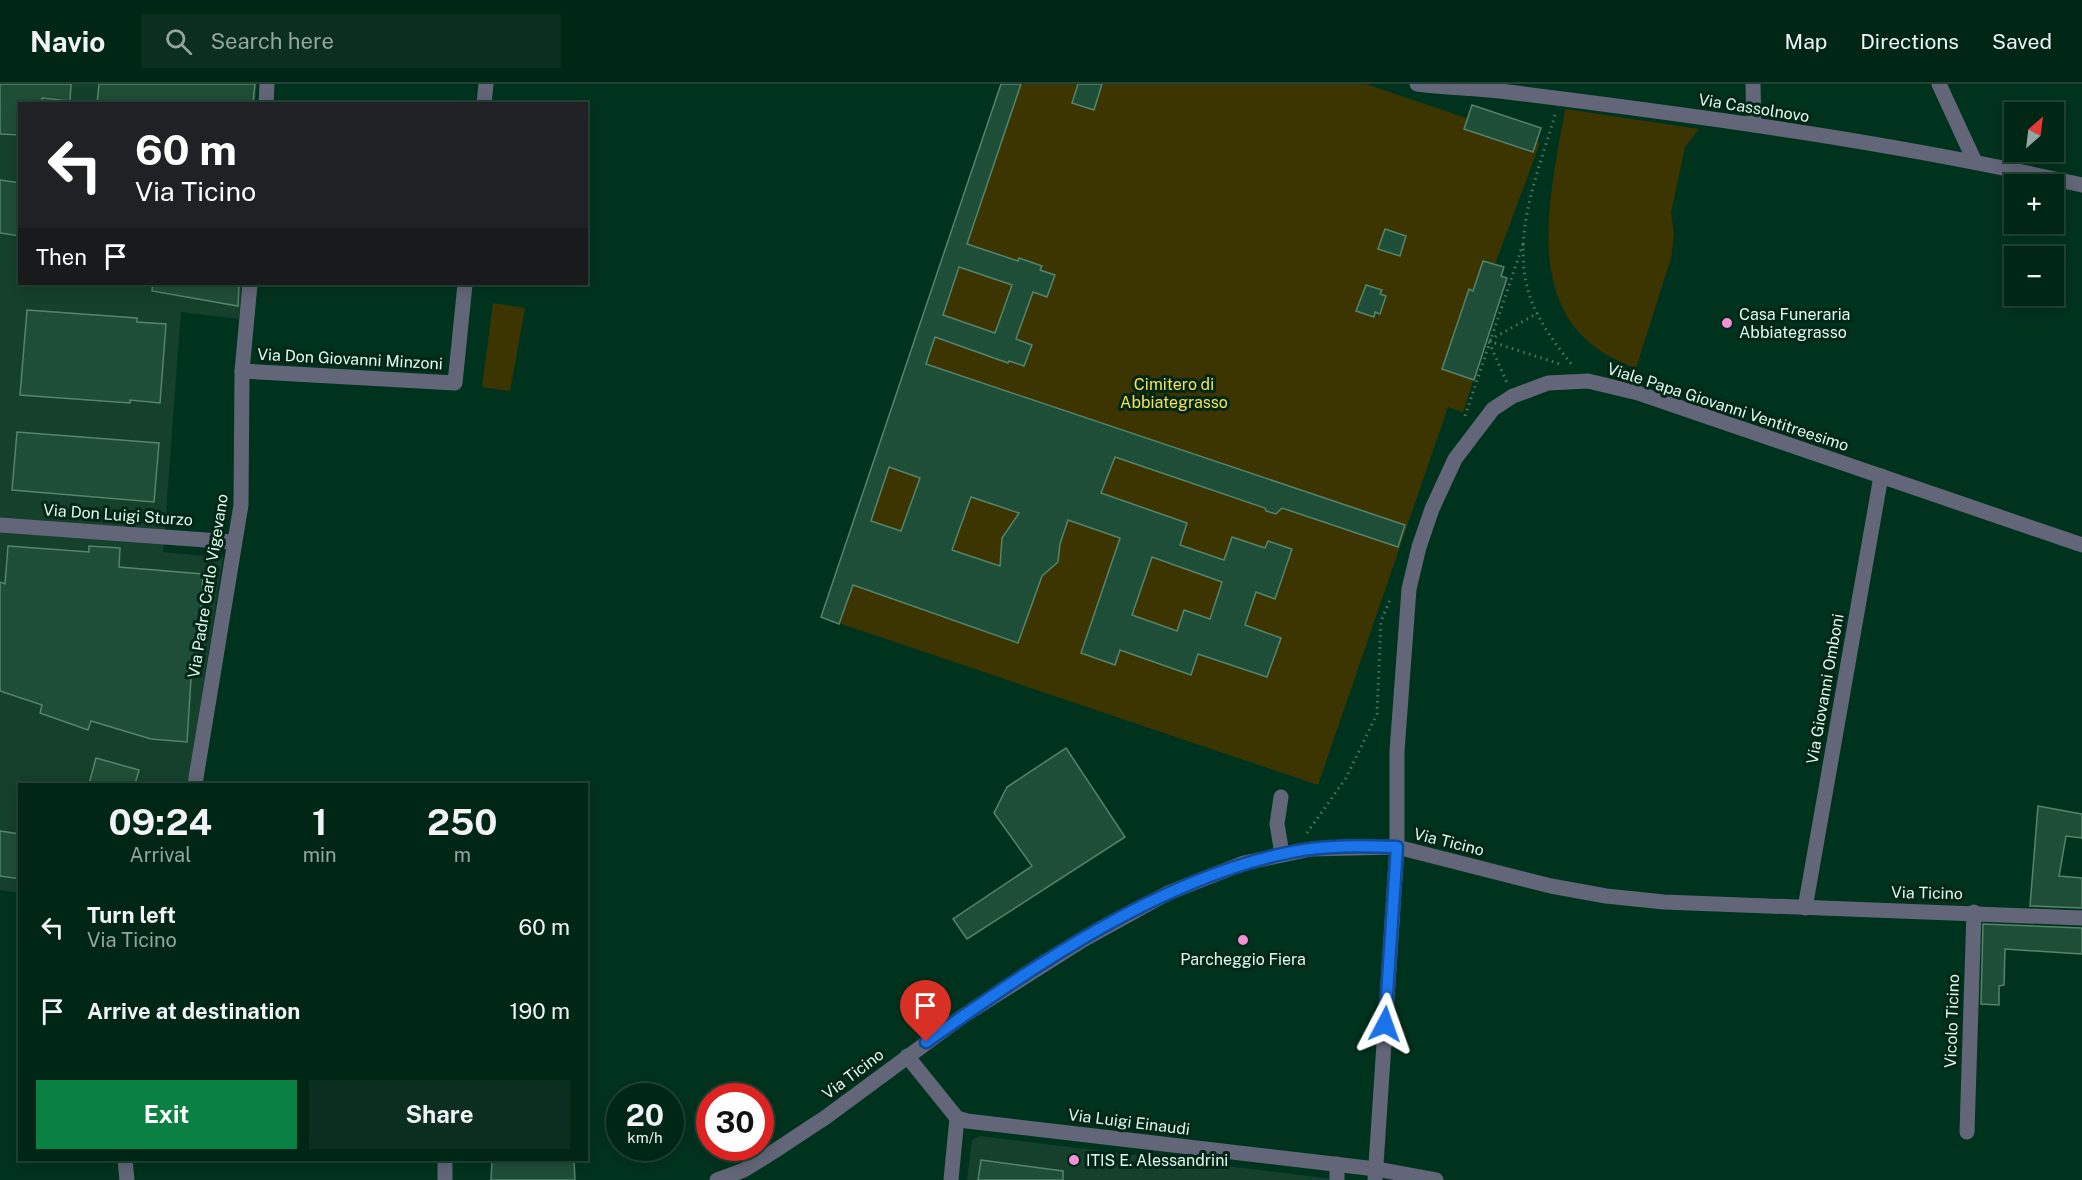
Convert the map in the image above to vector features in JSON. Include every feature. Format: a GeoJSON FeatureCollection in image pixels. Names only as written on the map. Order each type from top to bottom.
{"type":"FeatureCollection","features":[{"type":"Feature","properties":{"kind":"street"},"geometry":{"type":"LineString","coordinates":[[266,102],[267,84]]}},
{"type":"Feature","properties":{"kind":"street"},"geometry":{"type":"LineString","coordinates":[[484,102],[486,84]]}},
{"type":"Feature","properties":{"kind":"street","name":"Via Cassolnovo"},"geometry":{"type":"LineString","coordinates":[[1417,84],[1559,99],[1600,98],[1975,162],[2082,185]]}},
{"type":"Feature","properties":{"kind":"street"},"geometry":{"type":"LineString","coordinates":[[1753,84],[1754,125]]}},
{"type":"Feature","properties":{"kind":"street"},"geometry":{"type":"LineString","coordinates":[[1939,84],[1975,162]]}},
{"type":"Feature","properties":{"kind":"street","name":"Via Padre Carlo Vigevano"},"geometry":{"type":"LineString","coordinates":[[195,783],[233,542],[241,505],[242,371],[250,285]]}},
{"type":"Feature","properties":{"kind":"street","name":"Via Don Giovanni Minzoni"},"geometry":{"type":"LineString","coordinates":[[242,371],[455,383],[465,285]]}},
{"type":"Feature","properties":{"kind":"street","name":"Viale Papa Giovanni Ventitreesimo"},"geometry":{"type":"LineString","coordinates":[[1376,1175],[1397,847],[1397,752],[1409,589],[1419,547],[1432,509],[1455,459],[1493,409],[1513,396],[1548,383],[1588,381],[1638,393],[2082,544]]}},
{"type":"Feature","properties":{"kind":"street","name":"Via Giovanni Omboni"},"geometry":{"type":"LineString","coordinates":[[1805,908],[1881,476]]}},
{"type":"Feature","properties":{"kind":"street","name":"Via Don Luigi Sturzo"},"geometry":{"type":"LineString","coordinates":[[0,525],[233,542]]}},
{"type":"Feature","properties":{"kind":"street"},"geometry":{"type":"LineString","coordinates":[[1281,797],[1277,824],[1282,854]]}},
{"type":"Feature","properties":{"kind":"street","name":"Via Ticino"},"geometry":{"type":"LineString","coordinates":[[717,1180],[744,1170],[791,1141],[907,1056],[1057,956],[1148,903],[1217,872],[1282,854],[1320,848],[1397,847],[1551,886],[1606,896],[1805,908],[1974,912],[2082,918]]}},
{"type":"Feature","properties":{"kind":"street","name":"Vicolo Ticino"},"geometry":{"type":"LineString","coordinates":[[1967,1132],[1974,912]]}},
{"type":"Feature","properties":{"kind":"street"},"geometry":{"type":"LineString","coordinates":[[907,1056],[957,1118],[951,1180]]}},
{"type":"Feature","properties":{"kind":"street","name":"Via Luigi Einaudi"},"geometry":{"type":"LineString","coordinates":[[957,1118],[979,1123],[1336,1164],[1376,1175],[1437,1180]]}},
{"type":"Feature","properties":{"kind":"street"},"geometry":{"type":"LineString","coordinates":[[125,1161],[126,1180]]}},
{"type":"Feature","properties":{"kind":"street"},"geometry":{"type":"LineString","coordinates":[[445,1161],[445,1180]]}},
{"type":"Feature","properties":{"kind":"street"},"geometry":{"type":"LineString","coordinates":[[1336,1164],[1337,1180]]}},
{"type":"Feature","properties":{"kind":"path"},"geometry":{"type":"LineString","coordinates":[[1513,396],[1488,340],[1523,244],[1532,193],[1559,99]]}},
{"type":"Feature","properties":{"kind":"path"},"geometry":{"type":"LineString","coordinates":[[1488,340],[1575,369],[1552,339],[1528,291],[1523,244]]}},
{"type":"Feature","properties":{"kind":"path"},"geometry":{"type":"LineString","coordinates":[[1488,340],[1538,313]]}},
{"type":"Feature","properties":{"kind":"shaded area"},"geometry":{"type":"Polygon","coordinates":[[[0,84],[257,84],[255,102],[18,102],[18,285],[242,285],[239,319],[181,312],[163,552],[223,558],[188,783],[18,783],[18,893],[0,890],[0,84]]]}},
{"type":"Feature","properties":{"kind":"shaded area","name":"ITIS E. Alessandrini"},"geometry":{"type":"Polygon","coordinates":[[[980,1136],[1341,1180],[967,1180],[972,1140],[980,1136]]]}},
{"type":"Feature","properties":{"kind":"green space","name":"Cimitero di Abbiategrasso"},"geometry":{"type":"Polygon","coordinates":[[[1001,84],[1366,84],[1540,143],[1495,264],[1504,267],[1502,276],[1507,278],[1463,412],[1448,407],[1318,785],[821,617],[1001,84]]]}},
{"type":"Feature","properties":{"kind":"green space"},"geometry":{"type":"Polygon","coordinates":[[[1565,109],[1699,129],[1685,147],[1671,213],[1674,234],[1671,258],[1636,368],[1598,349],[1572,323],[1557,293],[1550,258],[1549,221],[1552,183],[1565,109]]]}},
{"type":"Feature","properties":{"kind":"green space"},"geometry":{"type":"Polygon","coordinates":[[[493,303],[525,308],[510,391],[482,387],[493,303]]]}},
{"type":"Feature","properties":{"kind":"building"},"geometry":{"type":"Polygon","coordinates":[[[0,84],[71,84],[70,101],[42,98],[42,102],[18,102],[18,135],[0,134],[0,84]]]}},
{"type":"Feature","properties":{"kind":"building"},"geometry":{"type":"Polygon","coordinates":[[[99,84],[255,84],[253,102],[97,102],[99,84]]]}},
{"type":"Feature","properties":{"kind":"building"},"geometry":{"type":"Polygon","coordinates":[[[1001,84],[1021,84],[967,244],[1018,261],[1019,258],[1042,266],[1040,270],[1055,275],[1047,297],[1033,292],[1016,339],[1032,345],[1024,366],[1009,361],[1008,363],[935,337],[926,364],[1405,525],[1398,547],[1282,508],[1276,514],[1266,511],[1265,508],[1115,457],[1101,493],[1187,523],[1180,545],[1224,560],[1232,537],[1265,548],[1268,541],[1292,549],[1275,599],[1256,592],[1245,625],[1281,638],[1267,677],[1198,654],[1191,675],[1120,650],[1115,665],[1081,653],[1120,538],[1068,520],[1060,544],[1058,562],[1042,576],[1018,643],[853,585],[839,624],[821,617],[1001,84]],[[959,267],[943,315],[995,333],[1012,285],[959,267]],[[889,467],[871,521],[901,531],[920,478],[889,467]],[[971,497],[952,550],[1000,566],[1002,538],[1019,513],[971,497]],[[1152,557],[1132,615],[1177,631],[1184,610],[1210,619],[1222,582],[1152,557]]]}},
{"type":"Feature","properties":{"kind":"building"},"geometry":{"type":"Polygon","coordinates":[[[1078,84],[1102,84],[1094,110],[1072,103],[1078,84]]]}},
{"type":"Feature","properties":{"kind":"building"},"geometry":{"type":"Polygon","coordinates":[[[1472,105],[1541,128],[1533,152],[1464,129],[1472,105]]]}},
{"type":"Feature","properties":{"kind":"building"},"geometry":{"type":"Polygon","coordinates":[[[0,180],[18,183],[18,236],[0,233],[0,180]]]}},
{"type":"Feature","properties":{"kind":"building"},"geometry":{"type":"Polygon","coordinates":[[[1385,229],[1406,236],[1400,256],[1378,249],[1385,229]]]}},
{"type":"Feature","properties":{"kind":"building"},"geometry":{"type":"Polygon","coordinates":[[[1483,261],[1504,267],[1501,276],[1507,278],[1474,380],[1442,369],[1469,289],[1473,291],[1483,261]]]}},
{"type":"Feature","properties":{"kind":"building"},"geometry":{"type":"Polygon","coordinates":[[[153,285],[239,285],[238,306],[152,291],[153,285]]]}},
{"type":"Feature","properties":{"kind":"building"},"geometry":{"type":"Polygon","coordinates":[[[1366,285],[1382,290],[1380,294],[1386,296],[1380,314],[1375,312],[1374,317],[1356,311],[1366,285]]]}},
{"type":"Feature","properties":{"kind":"building"},"geometry":{"type":"Polygon","coordinates":[[[27,310],[137,318],[137,322],[166,324],[160,403],[20,395],[27,310]]]}},
{"type":"Feature","properties":{"kind":"building"},"geometry":{"type":"Polygon","coordinates":[[[17,432],[159,443],[154,502],[12,490],[17,432]]]}},
{"type":"Feature","properties":{"kind":"building"},"geometry":{"type":"Polygon","coordinates":[[[8,546],[89,552],[89,546],[120,548],[119,567],[203,574],[198,663],[192,663],[187,742],[151,739],[91,721],[88,730],[40,713],[42,705],[0,691],[0,582],[5,584],[8,546]]]}},
{"type":"Feature","properties":{"kind":"building"},"geometry":{"type":"Polygon","coordinates":[[[1066,748],[1125,837],[967,939],[953,919],[1032,866],[994,813],[1007,787],[1066,748]]]}},
{"type":"Feature","properties":{"kind":"building"},"geometry":{"type":"Polygon","coordinates":[[[96,758],[139,770],[135,783],[89,783],[96,758]]]}},
{"type":"Feature","properties":{"kind":"building"},"geometry":{"type":"Polygon","coordinates":[[[2038,806],[2082,814],[2082,838],[2066,836],[2059,876],[2082,878],[2082,908],[2030,906],[2038,806]]]}},
{"type":"Feature","properties":{"kind":"building"},"geometry":{"type":"Polygon","coordinates":[[[0,831],[18,834],[18,879],[0,876],[0,831]]]}},
{"type":"Feature","properties":{"kind":"building"},"geometry":{"type":"Polygon","coordinates":[[[1983,924],[2082,928],[2082,954],[2005,949],[2004,985],[1999,986],[1999,1005],[1981,1004],[1983,924]]]}},
{"type":"Feature","properties":{"kind":"building"},"geometry":{"type":"Polygon","coordinates":[[[981,1160],[1063,1171],[1063,1180],[978,1180],[981,1160]]]}},
{"type":"Feature","properties":{"kind":"building"},"geometry":{"type":"Polygon","coordinates":[[[492,1161],[574,1161],[575,1180],[491,1180],[492,1161]]]}},
{"type":"Feature","properties":{"kind":"place","name":"Casa Funeraria Abbiategrasso"},"geometry":{"type":"Point","coordinates":[1727,323]}},
{"type":"Feature","properties":{"kind":"place","name":"Parcheggio Fiera"},"geometry":{"type":"Point","coordinates":[1243,940]}},
{"type":"Feature","properties":{"kind":"place","name":"ITIS E. Alessandrini"},"geometry":{"type":"Point","coordinates":[1074,1160]}},
{"type":"Feature","properties":{"kind":"route"},"geometry":{"type":"LineString","coordinates":[[926,1042],[1057,956],[1168,893],[1244,863],[1294,851],[1374,846],[1397,847],[1385,1024]]}}]}
